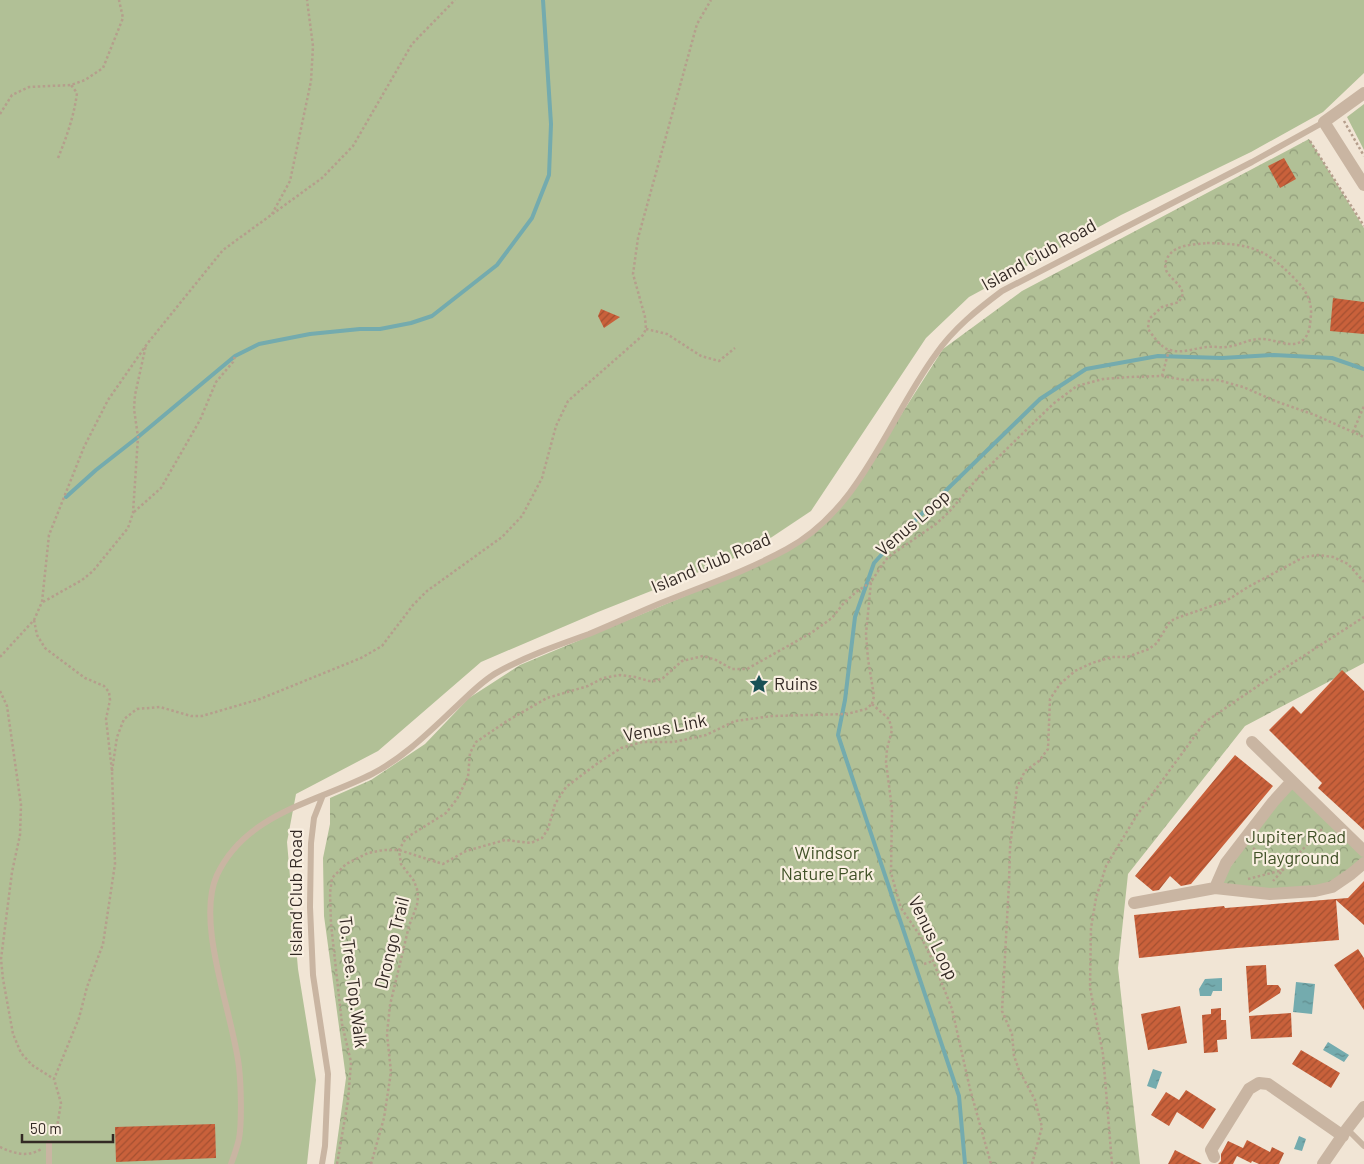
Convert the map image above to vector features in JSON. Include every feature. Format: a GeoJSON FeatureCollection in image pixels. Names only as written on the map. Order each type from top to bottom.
{"type":"FeatureCollection","features":[{"type":"Feature","properties":{"kind":"street","name":"Island Club Road"},"geometry":{"type":"LineString","coordinates":[[1324,122],[1339,113],[1364,93]]}},
{"type":"Feature","properties":{"kind":"street"},"geometry":{"type":"LineString","coordinates":[[1324,122],[1364,185]]}},
{"type":"Feature","properties":{"kind":"street"},"geometry":{"type":"LineString","coordinates":[[1252,742],[1364,851]]}},
{"type":"Feature","properties":{"kind":"street"},"geometry":{"type":"LineString","coordinates":[[1215,888],[1226,863],[1273,802],[1292,781]]}},
{"type":"Feature","properties":{"kind":"street"},"geometry":{"type":"LineString","coordinates":[[1134,902],[1215,888],[1270,894],[1315,891],[1332,887],[1364,863]]}},
{"type":"Feature","properties":{"kind":"street"},"geometry":{"type":"LineString","coordinates":[[1214,1157],[1211,1150],[1249,1089],[1259,1083],[1268,1084],[1345,1132]]}},
{"type":"Feature","properties":{"kind":"street"},"geometry":{"type":"LineString","coordinates":[[1323,1164],[1364,1107]]}},
{"type":"Feature","properties":{"kind":"lane","name":"Island Club Road"},"geometry":{"type":"LineString","coordinates":[[322,1164],[325,1146],[328,1074],[314,975],[310,906],[312,826],[323,795],[374,773],[410,750],[481,683],[497,673],[555,647],[759,564],[792,547],[818,526],[858,481],[920,376],[938,350],[975,312],[1002,292],[1252,162],[1324,122]]}},
{"type":"Feature","properties":{"kind":"lane"},"geometry":{"type":"LineString","coordinates":[[231,1164],[239,1137],[239,1067],[210,926],[211,896],[216,877],[226,859],[251,832],[284,811],[323,795]]}},
{"type":"Feature","properties":{"kind":"lane"},"geometry":{"type":"LineString","coordinates":[[1345,1132],[1364,1146]]}},
{"type":"Feature","properties":{"kind":"lane"},"geometry":{"type":"LineString","coordinates":[[48,1143],[49,1164]]}},
{"type":"Feature","properties":{"kind":"path"},"geometry":{"type":"LineString","coordinates":[[0,114],[12,95],[29,88],[71,86],[85,80],[103,68],[123,18],[119,0]]}},
{"type":"Feature","properties":{"kind":"path"},"geometry":{"type":"LineString","coordinates":[[271,215],[290,181],[311,81],[313,46],[307,0]]}},
{"type":"Feature","properties":{"kind":"path"},"geometry":{"type":"LineString","coordinates":[[0,658],[34,620],[42,602],[49,535],[84,447],[108,400],[146,344],[223,250],[322,178],[352,146],[412,44],[455,0]]}},
{"type":"Feature","properties":{"kind":"path"},"geometry":{"type":"LineString","coordinates":[[112,771],[117,737],[124,719],[137,709],[160,707],[191,716],[202,716],[260,699],[361,658],[382,646],[412,604],[502,537],[522,516],[542,478],[556,426],[568,401],[625,351],[643,334],[646,328],[645,317],[633,274],[638,238],[697,24],[711,0]]}},
{"type":"Feature","properties":{"kind":"path"},"geometry":{"type":"LineString","coordinates":[[58,158],[69,131],[75,109],[77,93],[71,86]]}},
{"type":"Feature","properties":{"kind":"path"},"geometry":{"type":"LineString","coordinates":[[1339,113],[1364,156]]}},
{"type":"Feature","properties":{"kind":"path"},"geometry":{"type":"LineString","coordinates":[[1306,133],[1364,226]]}},
{"type":"Feature","properties":{"kind":"path"},"geometry":{"type":"LineString","coordinates":[[1223,243],[1261,251],[1278,261],[1303,287],[1309,297],[1311,309],[1308,334],[1297,344],[1291,345],[1272,339],[1257,339],[1226,347],[1168,350],[1150,332],[1148,322],[1162,307],[1178,302],[1183,297],[1181,288],[1165,268],[1170,253],[1180,246],[1223,243]]}},
{"type":"Feature","properties":{"kind":"path"},"geometry":{"type":"LineString","coordinates":[[646,328],[667,334],[701,356],[719,361],[734,348]]}},
{"type":"Feature","properties":{"kind":"path"},"geometry":{"type":"LineString","coordinates":[[42,602],[82,580],[93,571],[128,528],[133,513],[138,437],[134,409],[146,344]]}},
{"type":"Feature","properties":{"kind":"path"},"geometry":{"type":"LineString","coordinates":[[1162,376],[1168,350]]}},
{"type":"Feature","properties":{"kind":"path"},"geometry":{"type":"LineString","coordinates":[[133,513],[161,488],[200,420],[216,382],[233,362],[235,356]]}},
{"type":"Feature","properties":{"kind":"path","name":"Venus Loop"},"geometry":{"type":"LineString","coordinates":[[991,1164],[970,1090],[952,1008],[921,937],[901,908],[891,873],[892,809],[886,762],[892,730],[889,719],[872,704],[874,696],[866,634],[871,582],[888,557],[936,524],[949,512],[981,474],[1046,410],[1077,386],[1103,379],[1162,376],[1185,380],[1218,380],[1243,387],[1275,402],[1316,415],[1364,437]]}},
{"type":"Feature","properties":{"kind":"path"},"geometry":{"type":"LineString","coordinates":[[1353,432],[1363,408]]}},
{"type":"Feature","properties":{"kind":"path"},"geometry":{"type":"LineString","coordinates":[[1032,1164],[1042,1127],[1035,1100],[1019,1070],[1014,1056],[1012,1034],[1002,1011],[1003,976],[1010,848],[1017,787],[1025,771],[1039,762],[1048,749],[1050,699],[1060,684],[1075,671],[1112,657],[1127,657],[1140,654],[1156,642],[1164,628],[1174,619],[1226,601],[1304,557],[1318,555],[1333,557],[1348,564],[1364,582]]}},
{"type":"Feature","properties":{"kind":"path"},"geometry":{"type":"LineString","coordinates":[[399,850],[406,838],[446,813],[458,799],[468,777],[470,753],[476,742],[507,721],[547,698],[588,686],[603,678],[620,675],[656,681],[663,678],[682,661],[704,656],[732,669],[748,669],[811,633],[832,618],[850,598],[871,582]]}},
{"type":"Feature","properties":{"kind":"path"},"geometry":{"type":"LineString","coordinates":[[1112,1164],[1103,1054],[1090,988],[1091,928],[1096,898],[1106,866],[1137,815],[1205,722],[1364,617]]}},
{"type":"Feature","properties":{"kind":"path"},"geometry":{"type":"LineString","coordinates":[[0,1147],[16,1154],[28,1154],[38,1151],[48,1143],[57,1127],[61,1103],[54,1079],[79,1018],[87,987],[103,944],[115,864],[112,771],[106,719],[110,700],[109,692],[104,686],[85,678],[45,648],[37,635],[34,620]]}},
{"type":"Feature","properties":{"kind":"path"},"geometry":{"type":"LineString","coordinates":[[0,691],[10,720],[21,805],[20,835],[12,872],[1,959],[1,980],[13,1034],[21,1053],[32,1065],[54,1079]]}},
{"type":"Feature","properties":{"kind":"path","name":"Venus Link"},"geometry":{"type":"LineString","coordinates":[[399,850],[443,864],[466,851],[505,840],[531,843],[546,834],[555,804],[566,787],[621,748],[642,742],[674,742],[706,735],[735,721],[772,716],[847,714],[866,710],[872,704]]}},
{"type":"Feature","properties":{"kind":"path"},"geometry":{"type":"LineString","coordinates":[[1270,894],[1272,884],[1283,870],[1323,828]]}},
{"type":"Feature","properties":{"kind":"path"},"geometry":{"type":"LineString","coordinates":[[1243,842],[1283,870]]}},
{"type":"Feature","properties":{"kind":"path","name":"To.Tree.Top.Walk"},"geometry":{"type":"LineString","coordinates":[[337,1164],[348,1101],[351,1062],[342,1024],[331,924],[330,894],[332,878],[346,864],[368,853],[399,850]]}},
{"type":"Feature","properties":{"kind":"path","name":"Drongo Trail"},"geometry":{"type":"LineString","coordinates":[[371,1164],[384,1118],[391,1072],[387,1034],[390,1005],[418,897],[414,881],[401,864],[399,850]]}},
{"type":"Feature","properties":{"kind":"path"},"geometry":{"type":"LineString","coordinates":[[1240,881],[1283,870]]}},
{"type":"Feature","properties":{"kind":"path"},"geometry":{"type":"LineString","coordinates":[[924,964],[933,961]]}},
{"type":"Feature","properties":{"kind":"green space"},"geometry":{"type":"Polygon","coordinates":[[[0,0],[1364,0],[1364,73],[1323,112],[1251,152],[1121,215],[969,297],[926,338],[811,511],[747,553],[598,612],[481,662],[378,751],[296,794],[287,842],[298,969],[316,1080],[307,1164],[0,1164],[0,0]]]}},
{"type":"Feature","properties":{"kind":"green space"},"geometry":{"type":"Polygon","coordinates":[[[1364,104],[1364,150],[1347,117],[1364,104]]]}},
{"type":"Feature","properties":{"kind":"green space","name":"Windsor Nature Park"},"geometry":{"type":"Polygon","coordinates":[[[1309,139],[1364,228],[1364,663],[1245,726],[1128,874],[1118,968],[1140,1164],[334,1164],[346,1078],[324,916],[323,858],[330,824],[330,798],[371,780],[425,744],[469,698],[520,665],[757,566],[802,542],[846,501],[943,349],[1022,291],[1309,139]]]}},
{"type":"Feature","properties":{"kind":"green space","name":"Jupiter Road Playground"},"geometry":{"type":"Polygon","coordinates":[[[1292,781],[1364,851],[1364,862],[1315,891],[1215,888],[1292,781]]]}},
{"type":"Feature","properties":{"kind":"water"},"geometry":{"type":"Polygon","coordinates":[[[1222,978],[1222,991],[1213,991],[1211,996],[1200,996],[1199,989],[1205,979],[1222,978]]]}},
{"type":"Feature","properties":{"kind":"water"},"geometry":{"type":"Polygon","coordinates":[[[1296,982],[1315,984],[1312,1014],[1293,1012],[1296,982]]]}},
{"type":"Feature","properties":{"kind":"water"},"geometry":{"type":"Polygon","coordinates":[[[1328,1042],[1349,1055],[1344,1062],[1323,1050],[1328,1042]]]}},
{"type":"Feature","properties":{"kind":"water"},"geometry":{"type":"Polygon","coordinates":[[[1153,1069],[1162,1072],[1156,1089],[1147,1086],[1153,1069]]]}},
{"type":"Feature","properties":{"kind":"water"},"geometry":{"type":"Polygon","coordinates":[[[1299,1136],[1306,1139],[1302,1151],[1294,1149],[1299,1136]]]}},
{"type":"Feature","properties":{"kind":"building"},"geometry":{"type":"Polygon","coordinates":[[[1284,158],[1296,179],[1280,188],[1268,166],[1284,158]]]}},
{"type":"Feature","properties":{"kind":"building"},"geometry":{"type":"Polygon","coordinates":[[[1333,298],[1364,302],[1364,334],[1330,331],[1333,298]]]}},
{"type":"Feature","properties":{"kind":"building"},"geometry":{"type":"Polygon","coordinates":[[[601,309],[620,317],[604,328],[598,316],[601,309]]]}},
{"type":"Feature","properties":{"kind":"building"},"geometry":{"type":"Polygon","coordinates":[[[1342,670],[1364,691],[1364,830],[1318,788],[1322,783],[1269,730],[1293,706],[1301,714],[1342,670]]]}},
{"type":"Feature","properties":{"kind":"building"},"geometry":{"type":"Polygon","coordinates":[[[1235,755],[1273,786],[1191,884],[1181,886],[1170,876],[1159,890],[1153,891],[1135,876],[1235,755]]]}},
{"type":"Feature","properties":{"kind":"building"},"geometry":{"type":"Polygon","coordinates":[[[1364,881],[1364,925],[1336,900],[1339,940],[1139,958],[1134,915],[1224,906],[1225,908],[1348,898],[1364,881]]]}},
{"type":"Feature","properties":{"kind":"building"},"geometry":{"type":"Polygon","coordinates":[[[1358,949],[1364,958],[1364,1010],[1334,965],[1358,949]]]}},
{"type":"Feature","properties":{"kind":"building"},"geometry":{"type":"Polygon","coordinates":[[[1266,965],[1267,985],[1278,985],[1281,989],[1280,993],[1249,1013],[1246,966],[1266,965]]]}},
{"type":"Feature","properties":{"kind":"building"},"geometry":{"type":"Polygon","coordinates":[[[1180,1006],[1187,1043],[1148,1050],[1141,1014],[1180,1006]]]}},
{"type":"Feature","properties":{"kind":"building"},"geometry":{"type":"Polygon","coordinates":[[[1221,1008],[1221,1020],[1226,1020],[1227,1039],[1217,1040],[1218,1052],[1204,1053],[1202,1015],[1211,1014],[1211,1009],[1221,1008]]]}},
{"type":"Feature","properties":{"kind":"building"},"geometry":{"type":"Polygon","coordinates":[[[1291,1013],[1292,1037],[1251,1039],[1249,1016],[1291,1013]]]}},
{"type":"Feature","properties":{"kind":"building"},"geometry":{"type":"Polygon","coordinates":[[[1301,1050],[1340,1073],[1331,1088],[1292,1064],[1301,1050]]]}},
{"type":"Feature","properties":{"kind":"building"},"geometry":{"type":"Polygon","coordinates":[[[1186,1090],[1216,1109],[1203,1129],[1177,1112],[1169,1126],[1151,1115],[1166,1092],[1179,1100],[1186,1090]]]}},
{"type":"Feature","properties":{"kind":"building"},"geometry":{"type":"Polygon","coordinates":[[[215,1124],[216,1158],[116,1162],[115,1127],[215,1124]]]}},
{"type":"Feature","properties":{"kind":"building"},"geometry":{"type":"Polygon","coordinates":[[[1247,1140],[1270,1152],[1272,1147],[1284,1153],[1279,1164],[1259,1164],[1252,1161],[1251,1163],[1237,1156],[1233,1164],[1218,1164],[1221,1161],[1221,1154],[1228,1141],[1243,1148],[1247,1140]]]}},
{"type":"Feature","properties":{"kind":"building"},"geometry":{"type":"Polygon","coordinates":[[[1175,1150],[1202,1164],[1168,1164],[1175,1150]]]}},
{"type":"Feature","properties":{"kind":"waterway"},"geometry":{"type":"LineString","coordinates":[[66,497],[96,470],[235,356],[259,344],[310,334],[380,329],[411,323],[432,316],[497,265],[532,218],[549,175],[551,124],[543,0]]}},
{"type":"Feature","properties":{"kind":"waterway"},"geometry":{"type":"LineString","coordinates":[[965,1164],[959,1096],[838,735],[845,700],[855,617],[874,563],[894,541],[1040,399],[1086,369],[1158,356],[1222,358],[1274,355],[1332,358],[1364,369]]}},
{"type":"Feature","properties":{"kind":"place","name":"Ruins"},"geometry":{"type":"Point","coordinates":[759,684]}}]}
